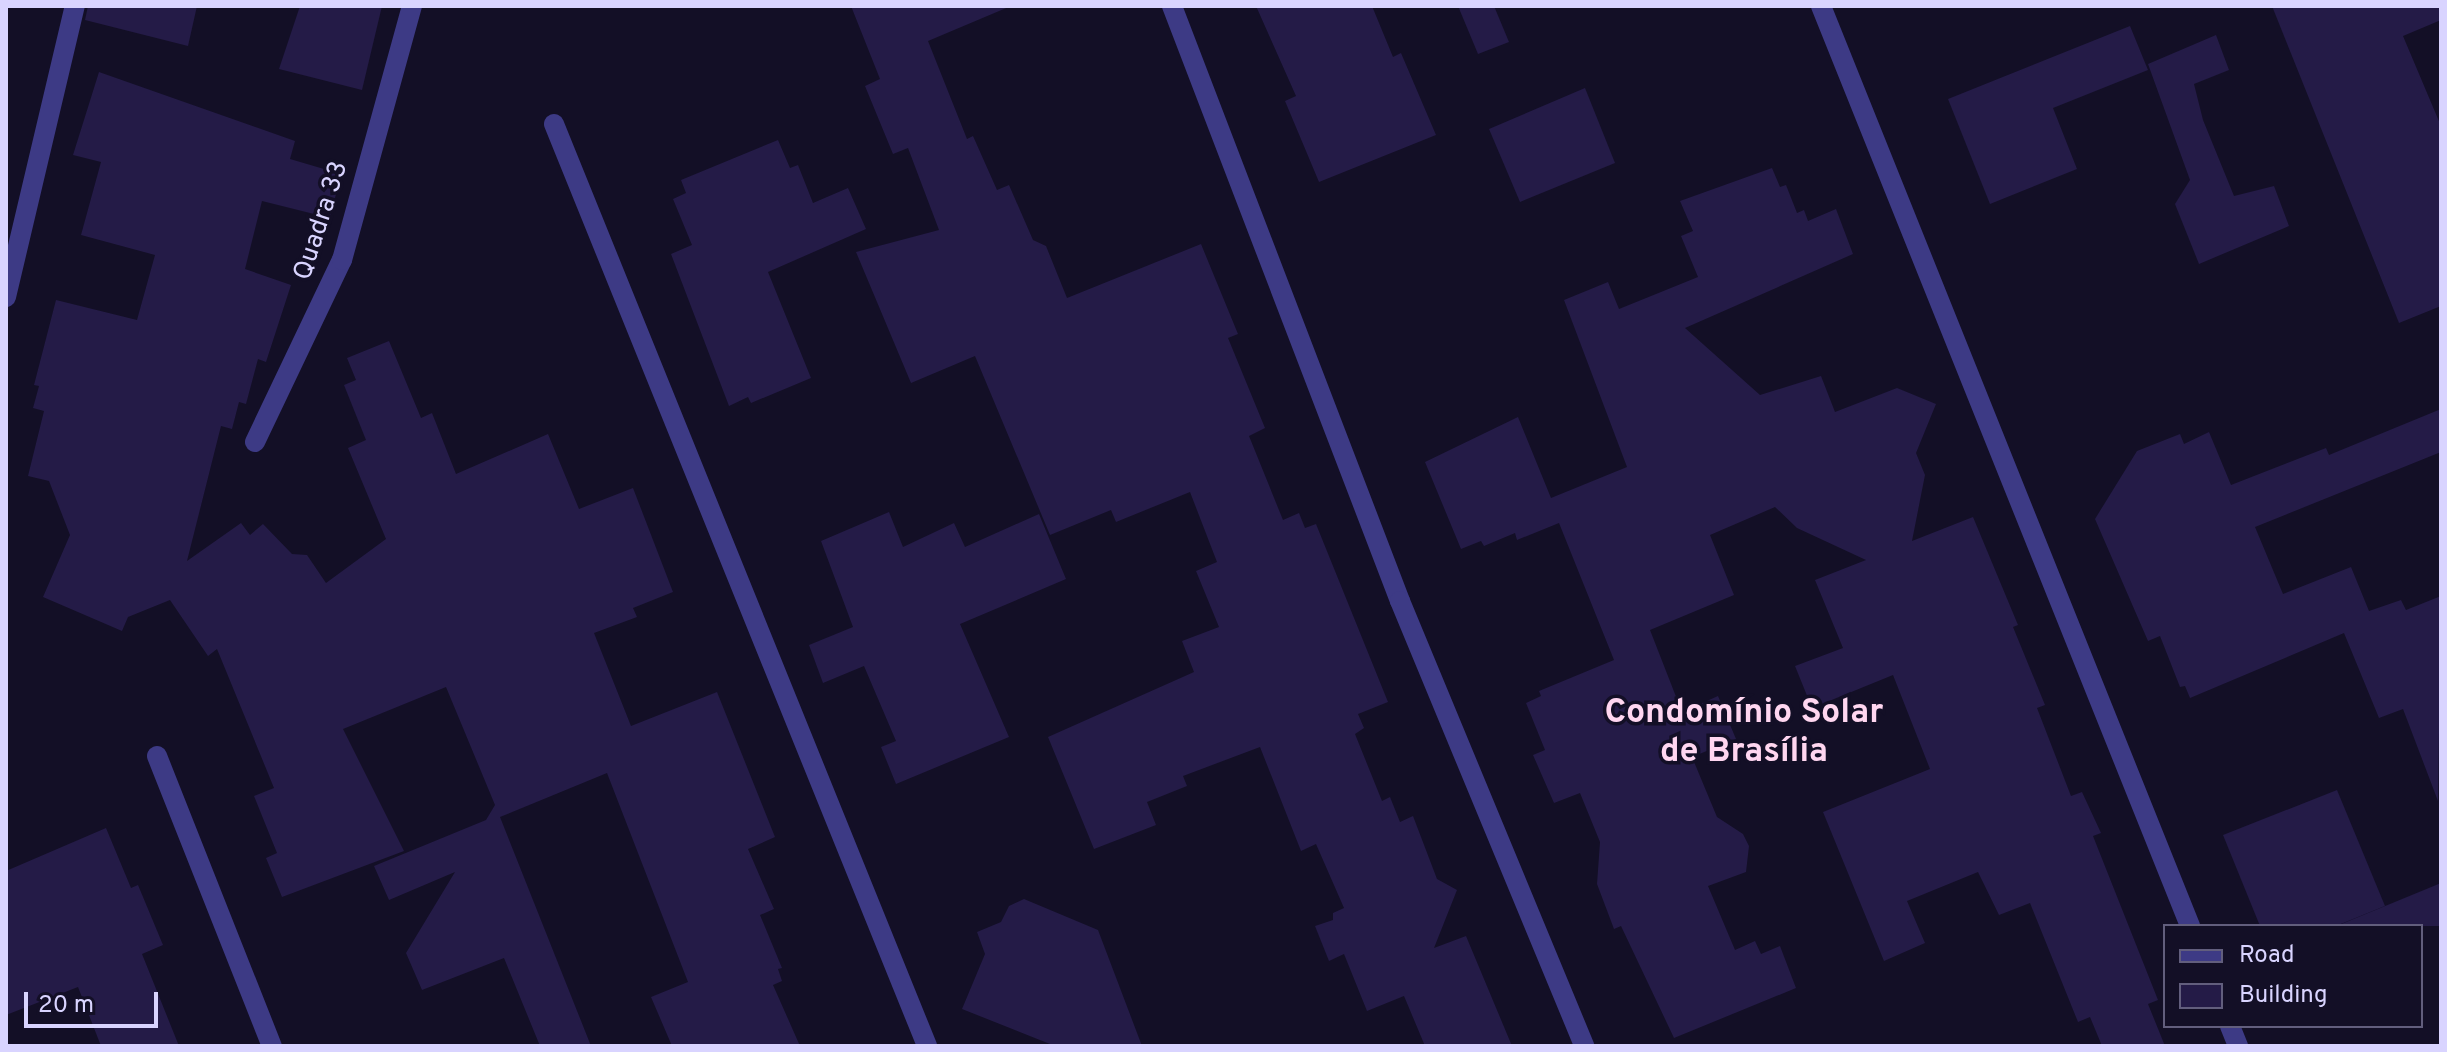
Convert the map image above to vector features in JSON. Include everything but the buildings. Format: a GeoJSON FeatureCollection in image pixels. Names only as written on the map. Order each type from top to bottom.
{"type":"FeatureCollection","features":[{"type":"Feature","properties":{"kind":"street"},"geometry":{"type":"LineString","coordinates":[[6,297],[75,6]]}},
{"type":"Feature","properties":{"kind":"street","name":"Quadra 33"},"geometry":{"type":"LineString","coordinates":[[255,442],[342,260],[412,6]]}},
{"type":"Feature","properties":{"kind":"street"},"geometry":{"type":"LineString","coordinates":[[1172,6],[1400,601],[1584,1046]]}},
{"type":"Feature","properties":{"kind":"street"},"geometry":{"type":"LineString","coordinates":[[1821,6],[2189,924]]}},
{"type":"Feature","properties":{"kind":"street"},"geometry":{"type":"LineString","coordinates":[[554,124],[927,1046]]}},
{"type":"Feature","properties":{"kind":"street"},"geometry":{"type":"LineString","coordinates":[[157,756],[272,1046]]}},
{"type":"Feature","properties":{"kind":"district","name":"Condomínio Solar de Brasília"},"geometry":{"type":"Point","coordinates":[1744,732]}}]}
